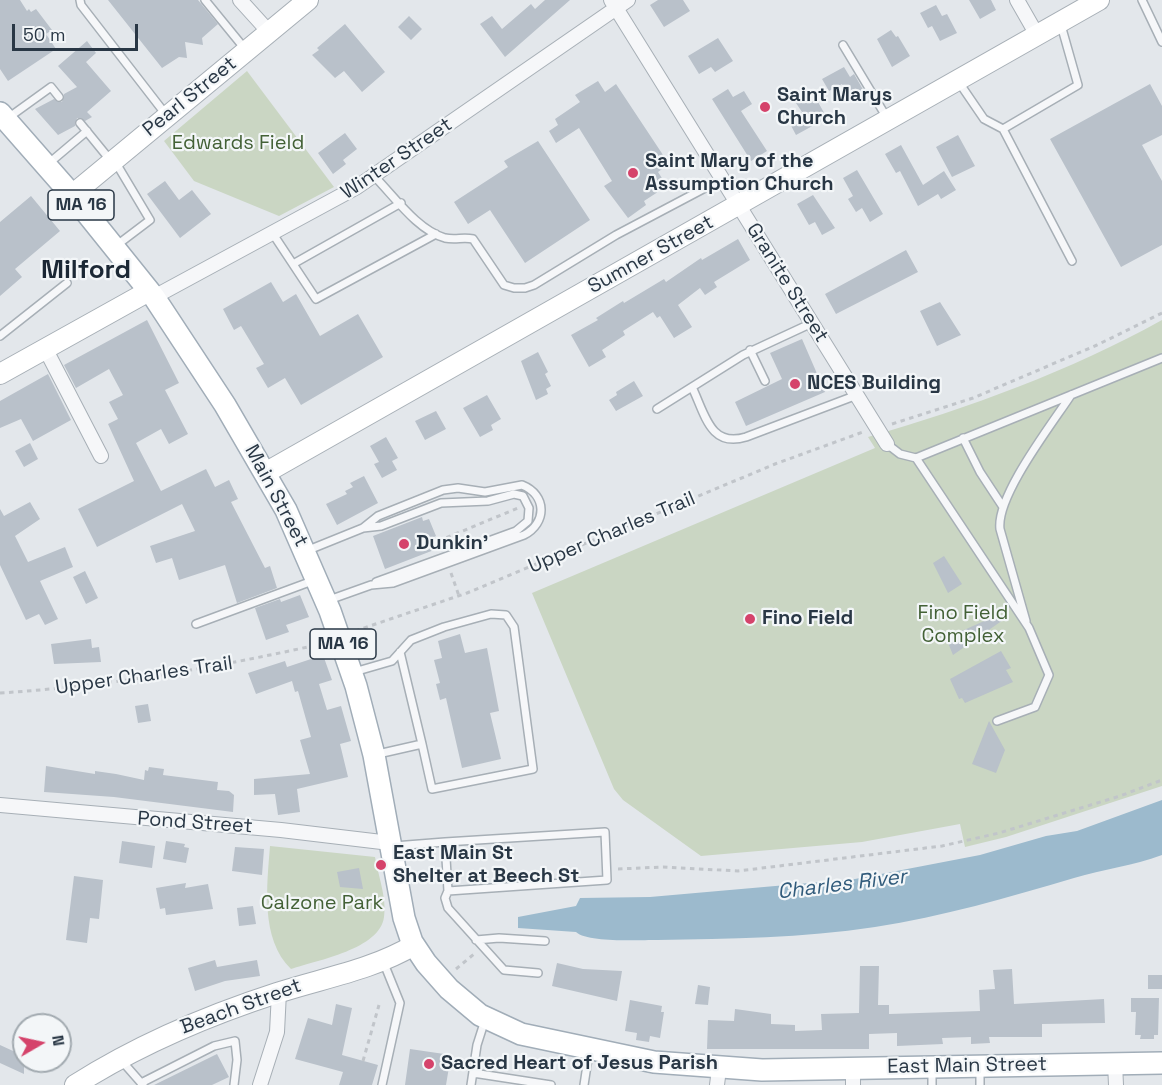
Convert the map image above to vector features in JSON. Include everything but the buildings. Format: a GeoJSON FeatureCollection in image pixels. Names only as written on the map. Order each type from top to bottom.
{"type":"FeatureCollection","features":[{"type":"Feature","properties":{"kind":"main road","name":"Main Street"},"geometry":{"type":"LineString","coordinates":[[4,121],[47,165],[151,294],[214,386],[266,473],[305,551],[352,673],[374,755],[404,918],[414,945]]}},
{"type":"Feature","properties":{"kind":"main road","name":"East Main Street"},"geometry":{"type":"LineString","coordinates":[[414,945],[444,983],[486,1019],[521,1034],[718,1077],[980,1075],[1115,1063],[1162,1063]]}},
{"type":"Feature","properties":{"kind":"street"},"geometry":{"type":"LineString","coordinates":[[240,0],[269,32]]}},
{"type":"Feature","properties":{"kind":"street","name":"Pearl Street"},"geometry":{"type":"LineString","coordinates":[[72,195],[308,0]]}},
{"type":"Feature","properties":{"kind":"street"},"geometry":{"type":"LineString","coordinates":[[1017,0],[1037,35]]}},
{"type":"Feature","properties":{"kind":"street","name":"Sumner Street"},"geometry":{"type":"LineString","coordinates":[[266,473],[1099,0]]}},
{"type":"Feature","properties":{"kind":"street","name":"Winter Street"},"geometry":{"type":"LineString","coordinates":[[151,294],[273,234],[374,176],[618,3]]}},
{"type":"Feature","properties":{"kind":"street","name":"Granite Street"},"geometry":{"type":"LineString","coordinates":[[618,3],[723,179],[887,444]]}},
{"type":"Feature","properties":{"kind":"street"},"geometry":{"type":"LineString","coordinates":[[1,372],[151,294]]}},
{"type":"Feature","properties":{"kind":"street"},"geometry":{"type":"LineString","coordinates":[[46,350],[101,456]]}},
{"type":"Feature","properties":{"kind":"street","name":"Pond Street"},"geometry":{"type":"LineString","coordinates":[[0,805],[281,830],[390,844]]}},
{"type":"Feature","properties":{"kind":"street","name":"Beach Street"},"geometry":{"type":"LineString","coordinates":[[83,1083],[119,1058],[191,1024],[279,992],[383,961],[414,945]]}},
{"type":"Feature","properties":{"kind":"street"},"geometry":{"type":"LineString","coordinates":[[260,1085],[277,1032],[279,992]]}},
{"type":"Feature","properties":{"kind":"street"},"geometry":{"type":"LineString","coordinates":[[1115,1063],[1116,1085]]}},
{"type":"Feature","properties":{"kind":"lane"},"geometry":{"type":"LineString","coordinates":[[80,0],[81,5],[167,116]]}},
{"type":"Feature","properties":{"kind":"lane"},"geometry":{"type":"LineString","coordinates":[[205,0],[246,50]]}},
{"type":"Feature","properties":{"kind":"lane"},"geometry":{"type":"LineString","coordinates":[[1142,0],[1162,42]]}},
{"type":"Feature","properties":{"kind":"lane"},"geometry":{"type":"LineString","coordinates":[[1003,129],[1078,85],[1060,22]]}},
{"type":"Feature","properties":{"kind":"lane"},"geometry":{"type":"LineString","coordinates":[[843,45],[888,120]]}},
{"type":"Feature","properties":{"kind":"lane"},"geometry":{"type":"LineString","coordinates":[[958,81],[984,119],[1003,129],[1072,261]]}},
{"type":"Feature","properties":{"kind":"lane"},"geometry":{"type":"LineString","coordinates":[[4,121],[51,87],[59,97]]}},
{"type":"Feature","properties":{"kind":"lane"},"geometry":{"type":"LineString","coordinates":[[80,123],[112,160],[150,220],[115,247]]}},
{"type":"Feature","properties":{"kind":"lane"},"geometry":{"type":"LineString","coordinates":[[47,165],[87,131]]}},
{"type":"Feature","properties":{"kind":"lane"},"geometry":{"type":"LineString","coordinates":[[374,176],[436,234],[449,239],[474,239],[504,285],[514,288],[534,285],[616,235],[723,179]]}},
{"type":"Feature","properties":{"kind":"lane"},"geometry":{"type":"LineString","coordinates":[[293,264],[401,203]]}},
{"type":"Feature","properties":{"kind":"lane"},"geometry":{"type":"LineString","coordinates":[[273,234],[316,299],[436,234]]}},
{"type":"Feature","properties":{"kind":"lane"},"geometry":{"type":"LineString","coordinates":[[0,336],[67,283]]}},
{"type":"Feature","properties":{"kind":"lane"},"geometry":{"type":"LineString","coordinates":[[657,409],[750,350],[812,322]]}},
{"type":"Feature","properties":{"kind":"lane"},"geometry":{"type":"LineString","coordinates":[[750,350],[765,381]]}},
{"type":"Feature","properties":{"kind":"lane"},"geometry":{"type":"LineString","coordinates":[[887,444],[900,454],[916,458],[1162,358]]}},
{"type":"Feature","properties":{"kind":"lane"},"geometry":{"type":"LineString","coordinates":[[692,387],[714,433],[722,439],[731,440],[746,438],[857,395]]}},
{"type":"Feature","properties":{"kind":"lane"},"geometry":{"type":"LineString","coordinates":[[998,721],[1035,707],[1049,675],[1029,628],[1000,529],[1003,507],[1019,474],[1071,395]]}},
{"type":"Feature","properties":{"kind":"lane"},"geometry":{"type":"LineString","coordinates":[[963,438],[980,472],[1003,507]]}},
{"type":"Feature","properties":{"kind":"lane"},"geometry":{"type":"LineString","coordinates":[[916,458],[1029,628]]}},
{"type":"Feature","properties":{"kind":"lane"},"geometry":{"type":"LineString","coordinates":[[363,528],[378,516],[448,489],[485,492],[522,485],[534,492],[541,504],[539,523],[524,535],[393,583],[371,585]]}},
{"type":"Feature","properties":{"kind":"lane"},"geometry":{"type":"LineString","coordinates":[[305,551],[363,528],[381,526],[441,503],[488,501],[514,494],[523,496],[529,508],[528,521],[516,531],[326,601]]}},
{"type":"Feature","properties":{"kind":"lane"},"geometry":{"type":"LineString","coordinates":[[196,624],[317,579]]}},
{"type":"Feature","properties":{"kind":"lane"},"geometry":{"type":"LineString","coordinates":[[352,673],[388,663],[411,640],[491,614],[506,615],[516,636],[533,769],[432,789],[400,652]]}},
{"type":"Feature","properties":{"kind":"lane"},"geometry":{"type":"LineString","coordinates":[[374,755],[422,744]]}},
{"type":"Feature","properties":{"kind":"lane"},"geometry":{"type":"LineString","coordinates":[[390,844],[605,832],[607,880],[448,891]]}},
{"type":"Feature","properties":{"kind":"lane"},"geometry":{"type":"LineString","coordinates":[[445,842],[448,891],[445,901],[448,908],[504,970],[538,973]]}},
{"type":"Feature","properties":{"kind":"lane"},"geometry":{"type":"LineString","coordinates":[[477,940],[500,938],[545,941]]}},
{"type":"Feature","properties":{"kind":"lane"},"geometry":{"type":"LineString","coordinates":[[382,1085],[400,1008],[398,994],[383,961]]}},
{"type":"Feature","properties":{"kind":"lane"},"geometry":{"type":"LineString","coordinates":[[471,1085],[480,1034],[486,1019]]}},
{"type":"Feature","properties":{"kind":"lane"},"geometry":{"type":"LineString","coordinates":[[119,1058],[142,1084],[214,1046],[235,1041],[237,1067],[234,1085]]}},
{"type":"Feature","properties":{"kind":"lane"},"geometry":{"type":"LineString","coordinates":[[584,1085],[589,1049]]}},
{"type":"Feature","properties":{"kind":"lane"},"geometry":{"type":"LineString","coordinates":[[473,1073],[551,1085]]}},
{"type":"Feature","properties":{"kind":"path"},"geometry":{"type":"LineString","coordinates":[[892,424],[981,395],[1107,341],[1162,314]]}},
{"type":"Feature","properties":{"kind":"path","name":"Upper Charles Trail"},"geometry":{"type":"LineString","coordinates":[[358,630],[467,593],[775,464],[865,432]]}},
{"type":"Feature","properties":{"kind":"path","name":"Upper Charles Trail"},"geometry":{"type":"LineString","coordinates":[[0,693],[91,686],[170,675],[322,643]]}},
{"type":"Feature","properties":{"kind":"path"},"geometry":{"type":"LineString","coordinates":[[607,871],[652,867],[747,870],[942,846],[999,833],[1120,796],[1162,780]]}},
{"type":"Feature","properties":{"kind":"path"},"geometry":{"type":"LineString","coordinates":[[455,970],[482,947]]}},
{"type":"Feature","properties":{"kind":"path"},"geometry":{"type":"LineString","coordinates":[[363,1061],[379,1005]]}},
{"type":"Feature","properties":{"kind":"green space","name":"Edwards Field"},"geometry":{"type":"Polygon","coordinates":[[[247,71],[334,187],[279,216],[194,181],[164,141],[247,71]]]}},
{"type":"Feature","properties":{"kind":"green space","name":"Fino Field Complex"},"geometry":{"type":"Polygon","coordinates":[[[1162,320],[1162,786],[1006,837],[965,847],[960,824],[862,842],[701,856],[623,800],[614,789],[532,593],[875,448],[868,437],[944,414],[1018,387],[1091,356],[1162,320]]]}},
{"type":"Feature","properties":{"kind":"green space","name":"Calzone Park"},"geometry":{"type":"Polygon","coordinates":[[[270,846],[375,857],[385,910],[380,928],[372,937],[346,952],[291,969],[281,957],[274,943],[270,927],[267,894],[270,846]]]}},
{"type":"Feature","properties":{"kind":"water","name":"Charles River"},"geometry":{"type":"Polygon","coordinates":[[[1162,800],[1162,855],[975,906],[900,923],[793,936],[638,940],[591,938],[576,932],[518,928],[518,917],[576,906],[580,898],[650,897],[855,879],[980,855],[1046,836],[1077,831],[1162,800]]]}},
{"type":"Feature","properties":{"kind":"place","name":"Saint Marys Church"},"geometry":{"type":"Point","coordinates":[765,107]}},
{"type":"Feature","properties":{"kind":"place","name":"Saint Mary of the Assumption Church"},"geometry":{"type":"Point","coordinates":[633,173]}},
{"type":"Feature","properties":{"kind":"place","name":"NCES Building"},"geometry":{"type":"Point","coordinates":[795,384]}},
{"type":"Feature","properties":{"kind":"place","name":"Dunkin'"},"geometry":{"type":"Point","coordinates":[404,544]}},
{"type":"Feature","properties":{"kind":"place","name":"Fino Field"},"geometry":{"type":"Point","coordinates":[750,619]}},
{"type":"Feature","properties":{"kind":"place","name":"East Main St Shelter at Beech St"},"geometry":{"type":"Point","coordinates":[381,865]}},
{"type":"Feature","properties":{"kind":"place","name":"Sacred Heart of Jesus Parish"},"geometry":{"type":"Point","coordinates":[429,1064]}},
{"type":"Feature","properties":{"kind":"district","name":"Milford"},"geometry":{"type":"Point","coordinates":[86,271]}}]}
